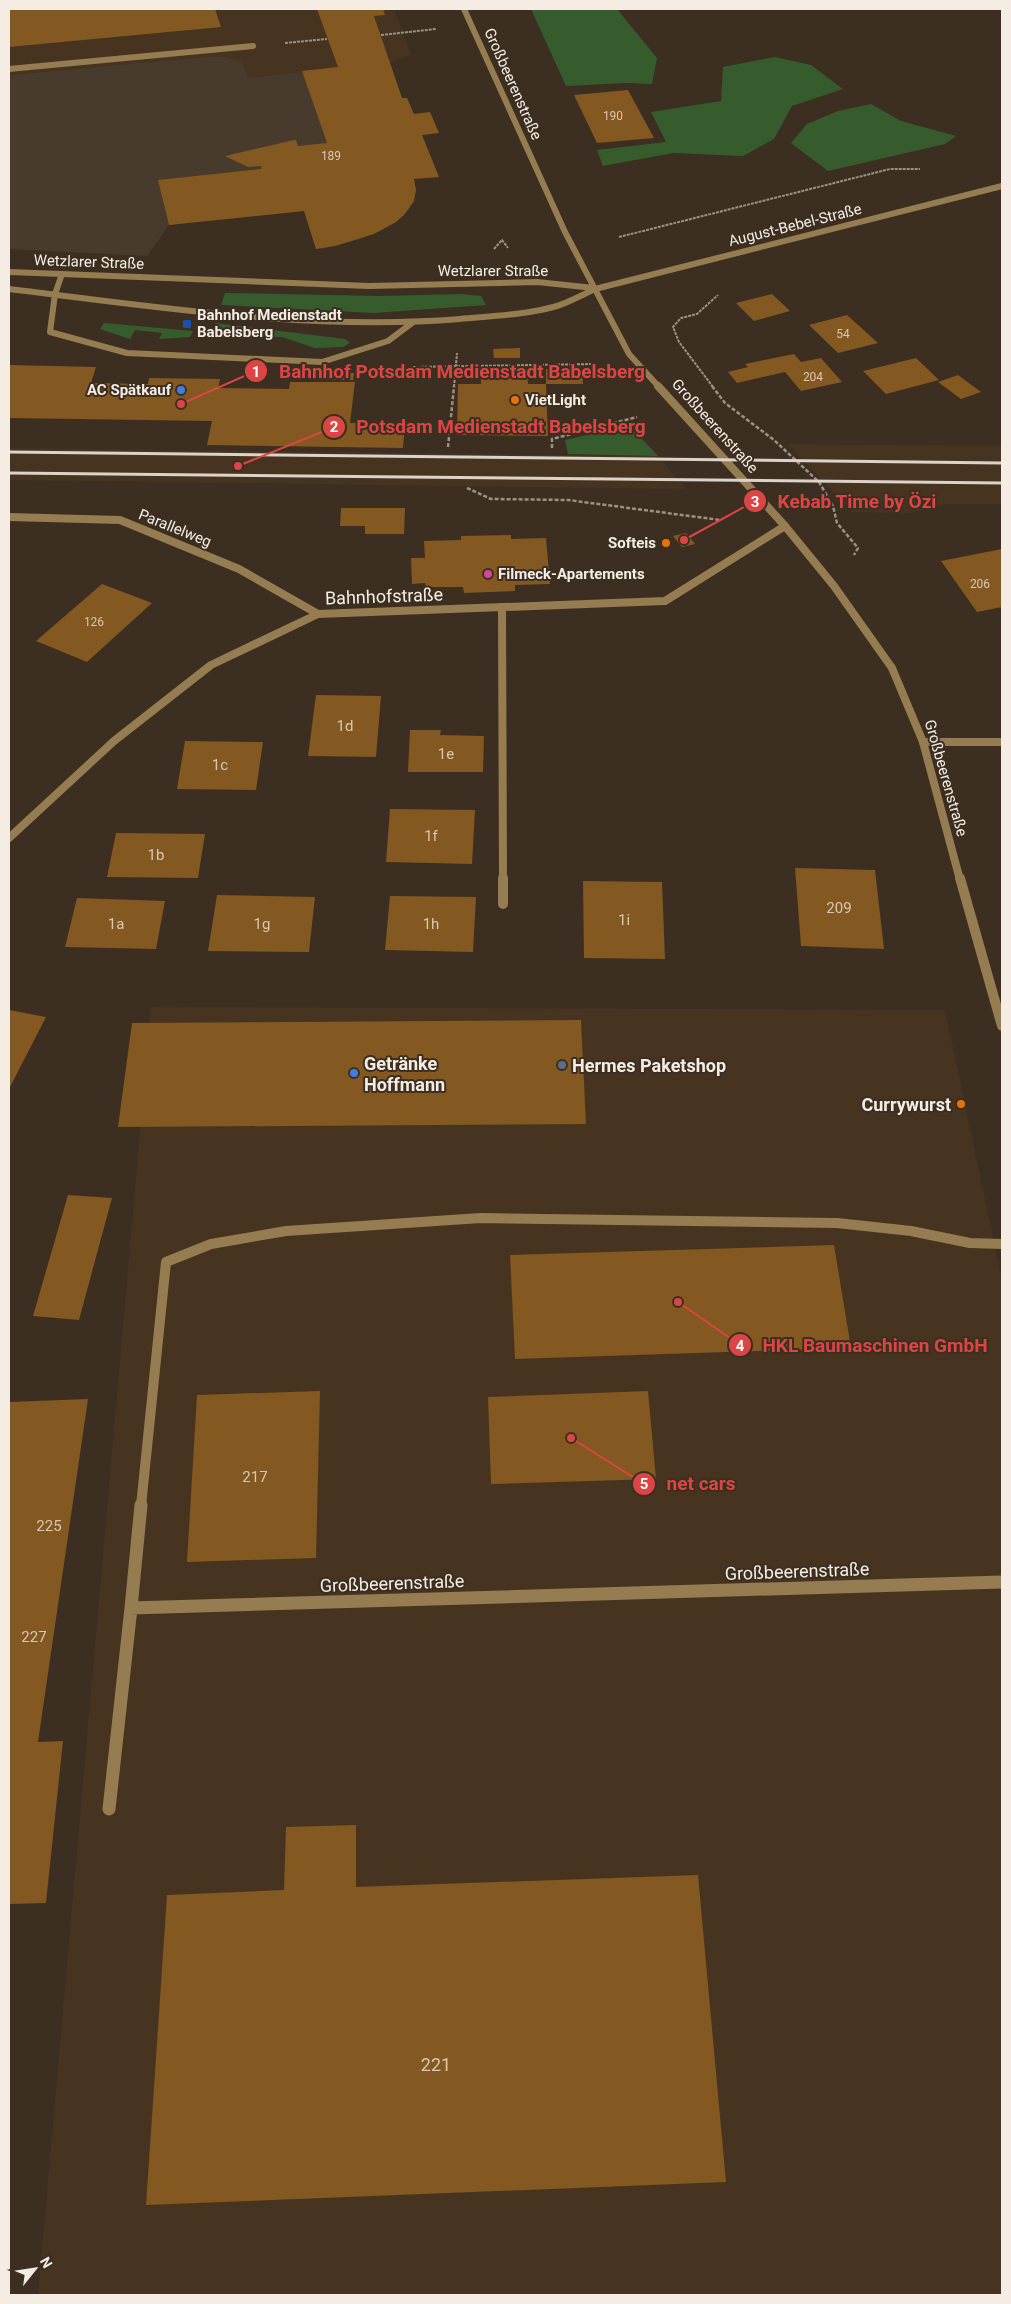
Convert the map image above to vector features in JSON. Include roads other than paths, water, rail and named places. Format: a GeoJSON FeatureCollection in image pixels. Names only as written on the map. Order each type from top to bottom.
{"type":"FeatureCollection","features":[{"type":"Feature","properties":{"kind":"street","name":"Großbeerenstraße"},"geometry":{"type":"LineString","coordinates":[[464,9],[558,217],[629,354],[785,526],[834,586],[892,668],[924,742],[935,790],[1002,1026]]}},
{"type":"Feature","properties":{"kind":"street"},"geometry":{"type":"LineString","coordinates":[[9,69],[253,46]]}},
{"type":"Feature","properties":{"kind":"street","name":"August-Bebel-Straße"},"geometry":{"type":"LineString","coordinates":[[595,288],[1002,186]]}},
{"type":"Feature","properties":{"kind":"street","name":"Wetzlarer Straße"},"geometry":{"type":"LineString","coordinates":[[9,272],[369,286],[537,282],[595,288]]}},
{"type":"Feature","properties":{"kind":"street"},"geometry":{"type":"LineString","coordinates":[[62,274],[56,294],[50,332],[127,353],[322,362],[388,341],[412,323]]}},
{"type":"Feature","properties":{"kind":"street","name":"Wetzlarer Straße"},"geometry":{"type":"LineString","coordinates":[[9,289],[198,312],[316,322],[412,323],[514,313],[558,306],[595,288]]}},
{"type":"Feature","properties":{"kind":"street","name":"Parallelweg"},"geometry":{"type":"LineString","coordinates":[[9,517],[120,520],[239,569],[318,614]]}},
{"type":"Feature","properties":{"kind":"street","name":"Bahnhofstraße"},"geometry":{"type":"LineString","coordinates":[[9,838],[114,741],[211,664],[318,614],[665,601],[785,526]]}},
{"type":"Feature","properties":{"kind":"street"},"geometry":{"type":"LineString","coordinates":[[502,607],[503,904]]}},
{"type":"Feature","properties":{"kind":"street"},"geometry":{"type":"LineString","coordinates":[[924,742],[1002,742]]}},
{"type":"Feature","properties":{"kind":"street"},"geometry":{"type":"LineString","coordinates":[[109,1809],[166,1262],[211,1244],[286,1231],[481,1218],[837,1223],[911,1231],[970,1243],[1002,1244]]}},
{"type":"Feature","properties":{"kind":"street","name":"Großbeerenstraße"},"geometry":{"type":"LineString","coordinates":[[131,1608],[1002,1582]]}},
{"type":"Feature","properties":{"kind":"railway"},"geometry":{"type":"LineString","coordinates":[[9,452],[1002,463]]}},
{"type":"Feature","properties":{"kind":"railway"},"geometry":{"type":"LineString","coordinates":[[9,473],[1002,483]]}},
{"type":"Feature","properties":{"kind":"place","name":"Bahnhof Medienstadt Babelsberg"},"geometry":{"type":"Point","coordinates":[187,324]}},
{"type":"Feature","properties":{"kind":"place","name":"AC Spätkauf"},"geometry":{"type":"Point","coordinates":[181,390]}},
{"type":"Feature","properties":{"kind":"place","name":"VietLight"},"geometry":{"type":"Point","coordinates":[515,400]}},
{"type":"Feature","properties":{"kind":"place","name":"Bahnhof Potsdam Medienstadt Babelsberg"},"geometry":{"type":"Point","coordinates":[181,404]}},
{"type":"Feature","properties":{"kind":"place","name":"Potsdam Medienstadt Babelsberg"},"geometry":{"type":"Point","coordinates":[238,466]}},
{"type":"Feature","properties":{"kind":"place","name":"Kebab Time by Özi"},"geometry":{"type":"Point","coordinates":[684,540]}},
{"type":"Feature","properties":{"kind":"place","name":"Softeis"},"geometry":{"type":"Point","coordinates":[666,543]}},
{"type":"Feature","properties":{"kind":"place","name":"Filmeck-Apartements"},"geometry":{"type":"Point","coordinates":[488,574]}},
{"type":"Feature","properties":{"kind":"place","name":"Hermes Paketshop"},"geometry":{"type":"Point","coordinates":[562,1065]}},
{"type":"Feature","properties":{"kind":"place","name":"Getränke Hoffmann"},"geometry":{"type":"Point","coordinates":[354,1073]}},
{"type":"Feature","properties":{"kind":"place","name":"Currywurst"},"geometry":{"type":"Point","coordinates":[961,1104]}},
{"type":"Feature","properties":{"kind":"place","name":"HKL Baumaschinen GmbH"},"geometry":{"type":"Point","coordinates":[678,1302]}},
{"type":"Feature","properties":{"kind":"place","name":"net cars"},"geometry":{"type":"Point","coordinates":[571,1438]}}]}
